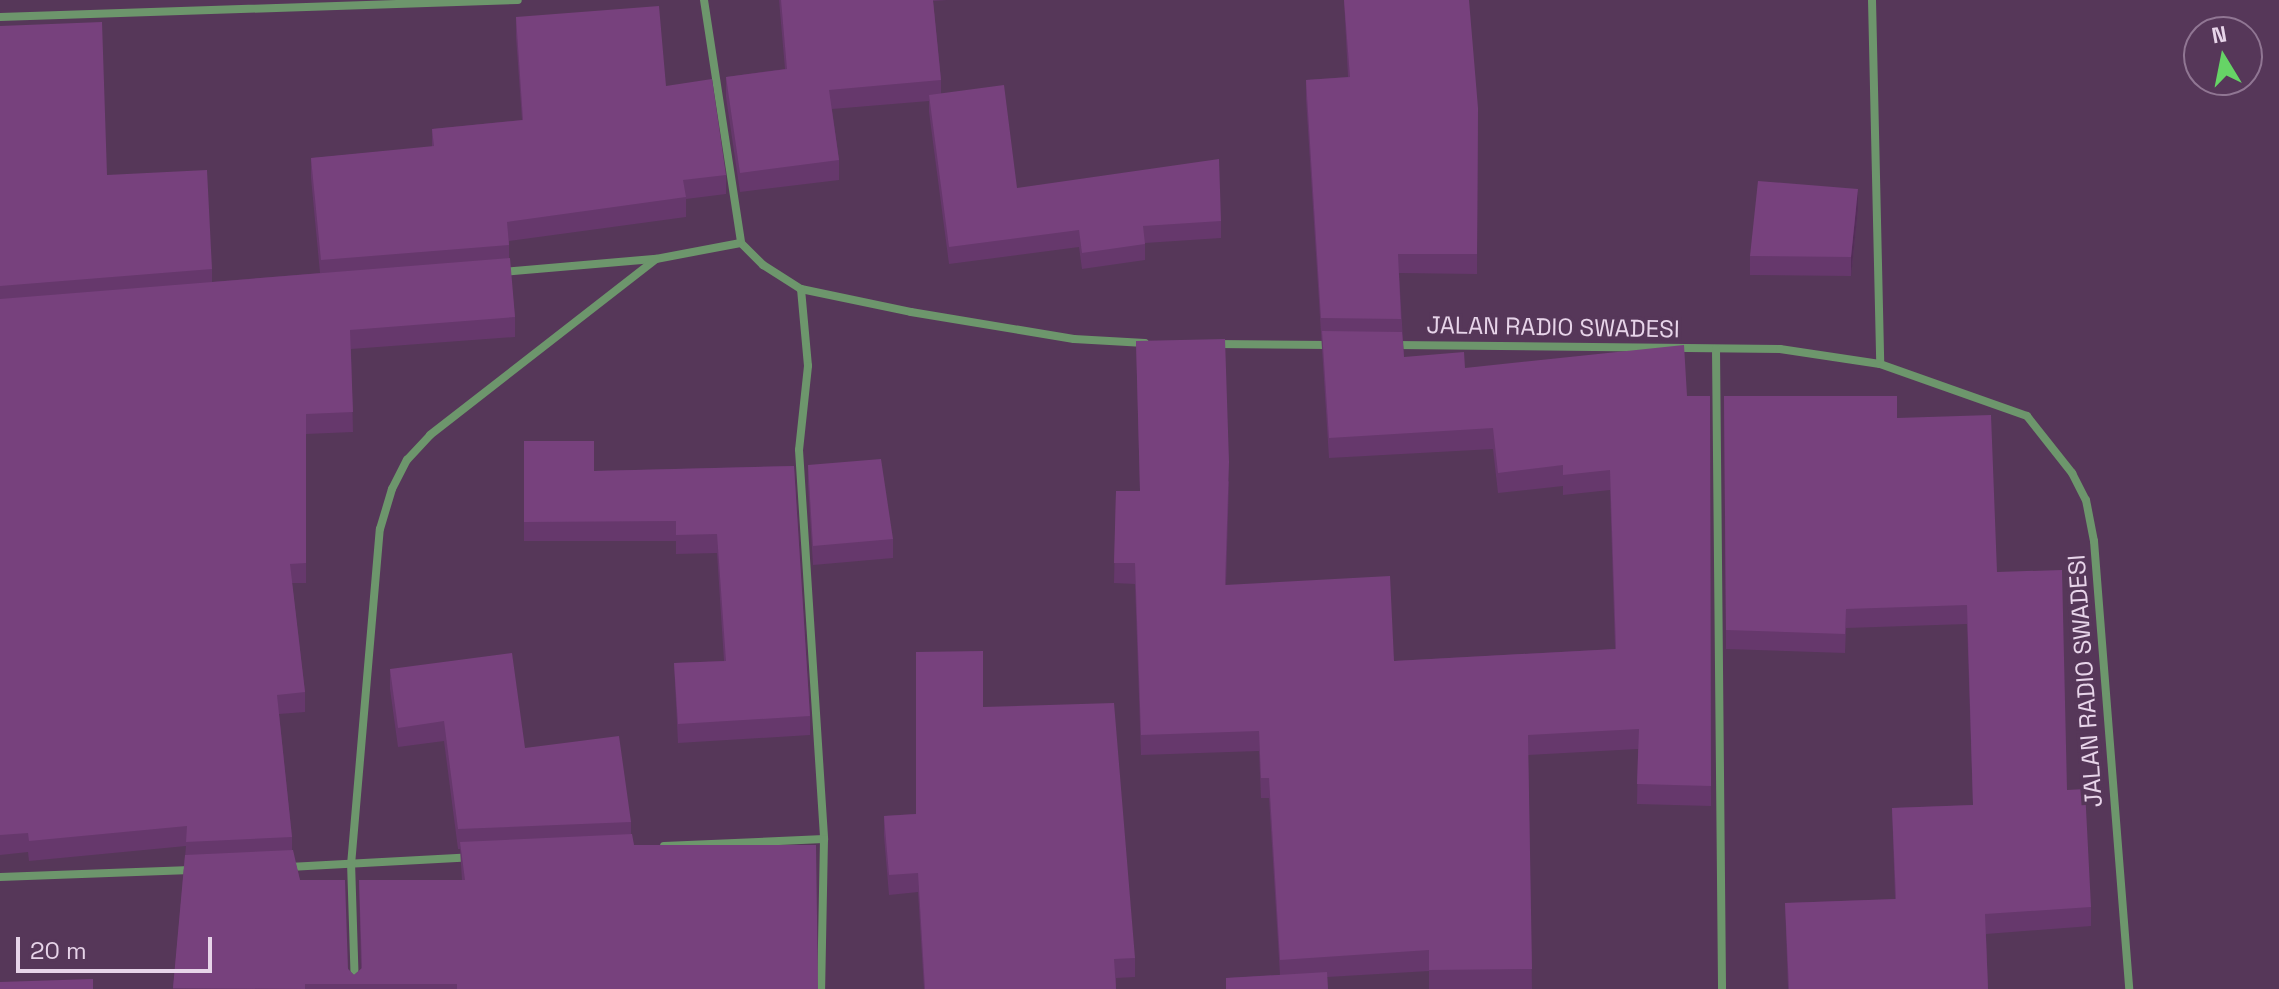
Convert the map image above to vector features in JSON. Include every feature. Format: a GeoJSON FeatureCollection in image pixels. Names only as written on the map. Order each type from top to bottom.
{"type":"FeatureCollection","features":[{"type":"Feature","properties":{"kind":"street"},"geometry":{"type":"LineString","coordinates":[[0,17],[518,0]]}},
{"type":"Feature","properties":{"kind":"street"},"geometry":{"type":"LineString","coordinates":[[704,0],[741,243],[763,265],[801,289],[1074,339],[1160,343]]}},
{"type":"Feature","properties":{"kind":"street"},"geometry":{"type":"LineString","coordinates":[[1872,0],[1880,364]]}},
{"type":"Feature","properties":{"kind":"street"},"geometry":{"type":"LineString","coordinates":[[484,273],[656,259],[741,243]]}},
{"type":"Feature","properties":{"kind":"street"},"geometry":{"type":"LineString","coordinates":[[355,989],[351,865],[380,529],[397,480],[430,435],[656,259]]}},
{"type":"Feature","properties":{"kind":"street"},"geometry":{"type":"LineString","coordinates":[[801,289],[808,366],[799,450],[824,839],[821,989]]}},
{"type":"Feature","properties":{"kind":"street"},"geometry":{"type":"LineString","coordinates":[[1207,344],[1335,345]]}},
{"type":"Feature","properties":{"kind":"street","name":"JALAN RADIO SWADESI"},"geometry":{"type":"LineString","coordinates":[[1382,345],[1780,349],[1880,364],[2027,416],[2054,444],[2086,500],[2094,541],[2129,989]]}},
{"type":"Feature","properties":{"kind":"street"},"geometry":{"type":"LineString","coordinates":[[1716,349],[1722,989]]}},
{"type":"Feature","properties":{"kind":"street"},"geometry":{"type":"LineString","coordinates":[[655,846],[824,839]]}},
{"type":"Feature","properties":{"kind":"street"},"geometry":{"type":"LineString","coordinates":[[272,868],[479,857]]}},
{"type":"Feature","properties":{"kind":"street"},"geometry":{"type":"LineString","coordinates":[[0,877],[208,870]]}},
{"type":"Feature","properties":{"kind":"building"},"geometry":{"type":"Polygon","coordinates":[[[781,0],[933,0],[941,80],[829,90],[839,160],[740,173],[726,77],[787,69],[781,0]]]}},
{"type":"Feature","properties":{"kind":"building"},"geometry":{"type":"Polygon","coordinates":[[[1344,0],[1469,0],[1478,108],[1477,254],[1398,254],[1401,319],[1321,318],[1306,80],[1350,77],[1344,0]]]}},
{"type":"Feature","properties":{"kind":"building"},"geometry":{"type":"Polygon","coordinates":[[[659,6],[666,86],[712,79],[726,175],[683,180],[686,197],[507,222],[509,245],[321,260],[311,158],[434,146],[432,129],[523,120],[516,17],[659,6]]]}},
{"type":"Feature","properties":{"kind":"building"},"geometry":{"type":"Polygon","coordinates":[[[102,22],[107,175],[207,170],[212,269],[0,286],[0,26],[102,22]]]}},
{"type":"Feature","properties":{"kind":"building"},"geometry":{"type":"Polygon","coordinates":[[[1004,85],[1017,188],[1219,159],[1221,221],[1143,226],[1145,244],[1082,253],[1079,230],[949,247],[929,95],[1004,85]]]}},
{"type":"Feature","properties":{"kind":"building"},"geometry":{"type":"Polygon","coordinates":[[[1758,181],[1858,189],[1851,257],[1750,256],[1758,181]]]}},
{"type":"Feature","properties":{"kind":"building"},"geometry":{"type":"Polygon","coordinates":[[[510,258],[515,317],[350,330],[353,412],[306,414],[306,563],[290,564],[305,692],[277,695],[292,837],[186,842],[187,826],[29,841],[28,833],[0,835],[0,299],[510,258]]]}},
{"type":"Feature","properties":{"kind":"building"},"geometry":{"type":"Polygon","coordinates":[[[1322,331],[1402,332],[1404,357],[1464,352],[1465,368],[1684,345],[1687,396],[1710,396],[1711,786],[1637,784],[1639,729],[1528,735],[1532,969],[1429,970],[1429,950],[1280,960],[1269,778],[1261,778],[1259,731],[1141,735],[1135,563],[1114,563],[1116,491],[1140,491],[1136,341],[1225,339],[1229,462],[1225,585],[1390,576],[1394,661],[1616,649],[1610,470],[1563,475],[1563,465],[1498,473],[1493,428],[1329,438],[1322,331]]]}},
{"type":"Feature","properties":{"kind":"building"},"geometry":{"type":"Polygon","coordinates":[[[1724,396],[1897,396],[1897,418],[1991,415],[1997,572],[2062,570],[2067,790],[2085,789],[2091,907],[1985,914],[1988,989],[1789,989],[1785,903],[1896,899],[1892,808],[1973,805],[1967,605],[1846,609],[1845,634],[1726,630],[1724,396]]]}},
{"type":"Feature","properties":{"kind":"building"},"geometry":{"type":"Polygon","coordinates":[[[524,441],[594,441],[594,471],[794,466],[810,716],[678,724],[674,663],[726,661],[717,534],[676,535],[676,521],[524,522],[524,441]]]}},
{"type":"Feature","properties":{"kind":"building"},"geometry":{"type":"Polygon","coordinates":[[[881,459],[893,539],[813,546],[808,465],[881,459]]]}},
{"type":"Feature","properties":{"kind":"building"},"geometry":{"type":"Polygon","coordinates":[[[983,651],[983,707],[1114,703],[1135,958],[1114,959],[1116,989],[925,989],[918,873],[889,875],[884,816],[916,814],[916,652],[983,651]]]}},
{"type":"Feature","properties":{"kind":"building"},"geometry":{"type":"Polygon","coordinates":[[[512,653],[525,748],[619,736],[631,822],[458,829],[444,721],[398,728],[390,669],[512,653]]]}},
{"type":"Feature","properties":{"kind":"building"},"geometry":{"type":"Polygon","coordinates":[[[632,834],[634,845],[816,845],[818,989],[457,989],[457,984],[305,984],[305,989],[173,988],[185,855],[293,850],[300,880],[345,880],[348,969],[354,975],[362,968],[359,880],[465,880],[460,842],[632,834]]]}},
{"type":"Feature","properties":{"kind":"building"},"geometry":{"type":"Polygon","coordinates":[[[1327,972],[1328,989],[1226,989],[1226,978],[1327,972]]]}},
{"type":"Feature","properties":{"kind":"building"},"geometry":{"type":"Polygon","coordinates":[[[93,979],[93,989],[0,989],[0,982],[93,979]]]}}]}
